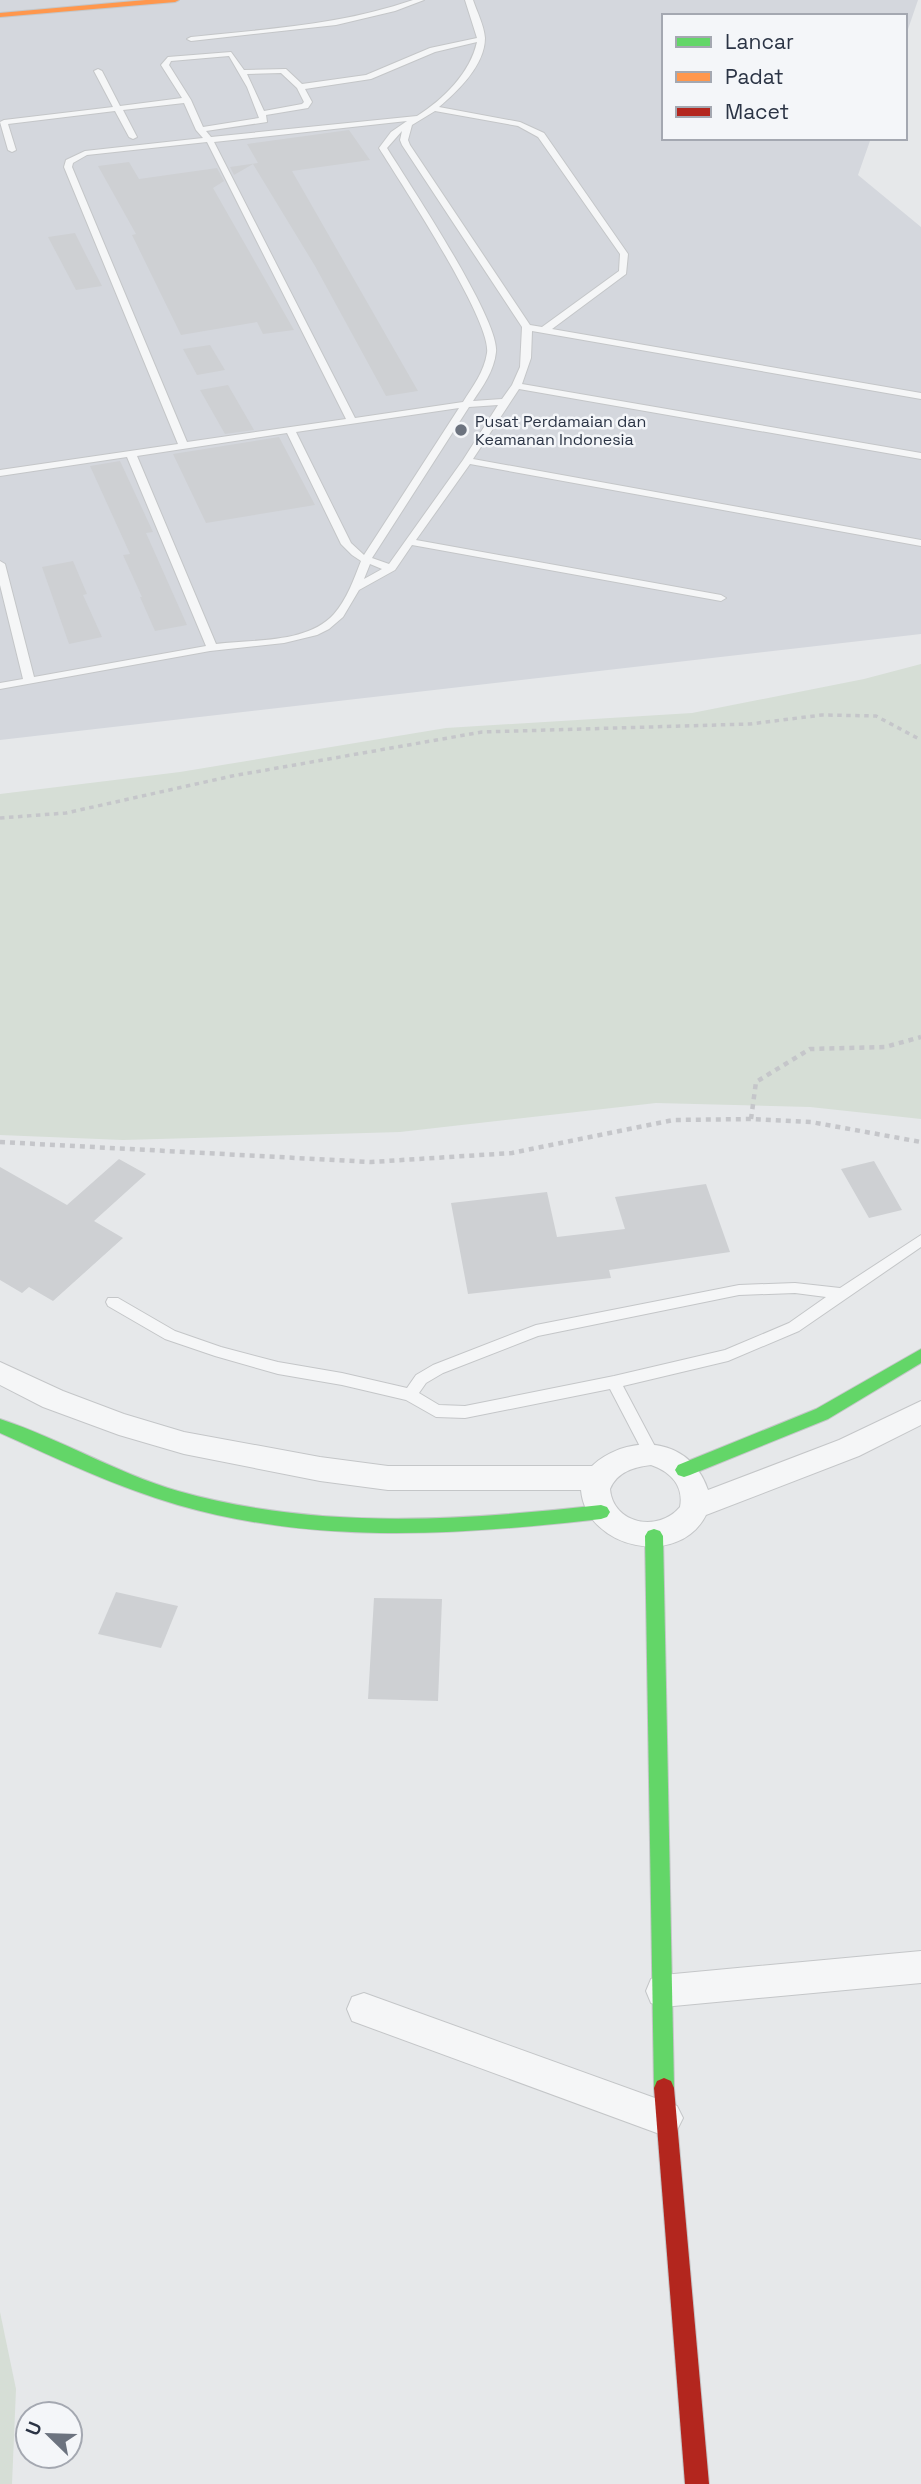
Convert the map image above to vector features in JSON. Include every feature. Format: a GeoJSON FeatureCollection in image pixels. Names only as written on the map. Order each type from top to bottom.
{"type":"FeatureCollection","features":[{"type":"Feature","properties":{"kind":"street"},"geometry":{"type":"LineString","coordinates":[[0,4],[32,0]]}},
{"type":"Feature","properties":{"kind":"street"},"geometry":{"type":"LineString","coordinates":[[0,15],[175,0]]}},
{"type":"Feature","properties":{"kind":"street"},"geometry":{"type":"LineString","coordinates":[[684,1470],[822,1413],[921,1355]]}},
{"type":"Feature","properties":{"kind":"street"},"geometry":{"type":"LineString","coordinates":[[0,1373],[53,1399],[119,1424],[184,1443],[320,1469],[388,1478],[600,1478]]}},
{"type":"Feature","properties":{"kind":"street"},"geometry":{"type":"LineString","coordinates":[[695,1507],[849,1448],[921,1412]]}},
{"type":"Feature","properties":{"kind":"street"},"geometry":{"type":"LineString","coordinates":[[0,1426],[178,1498],[248,1515],[296,1522],[426,1528],[508,1524],[601,1511]]}},
{"type":"Feature","properties":{"kind":"street"},"geometry":{"type":"LineString","coordinates":[[651,1454],[664,1457],[684,1470],[695,1488],[695,1507],[684,1523],[654,1536],[623,1530],[601,1511],[596,1495],[600,1478],[608,1467],[620,1459],[651,1454]]}},
{"type":"Feature","properties":{"kind":"street"},"geometry":{"type":"LineString","coordinates":[[654,1536],[664,2118],[697,2484]]}},
{"type":"Feature","properties":{"kind":"street"},"geometry":{"type":"LineString","coordinates":[[663,1991],[921,1967]]}},
{"type":"Feature","properties":{"kind":"street"},"geometry":{"type":"LineString","coordinates":[[363,2009],[664,2118]]}},
{"type":"Feature","properties":{"kind":"lane"},"geometry":{"type":"LineString","coordinates":[[191,39],[340,22],[420,0]]}},
{"type":"Feature","properties":{"kind":"lane"},"geometry":{"type":"LineString","coordinates":[[0,686],[295,636],[326,627],[356,588],[366,560],[489,365],[491,338],[456,266],[383,148],[393,134],[435,109],[474,61],[481,39],[469,0]]}},
{"type":"Feature","properties":{"kind":"lane"},"geometry":{"type":"LineString","coordinates":[[300,87],[368,77],[432,50],[481,39]]}},
{"type":"Feature","properties":{"kind":"lane"},"geometry":{"type":"LineString","coordinates":[[200,130],[264,120],[264,113],[242,72],[227,52],[168,59],[165,65],[187,100],[200,130],[210,141],[352,421]]}},
{"type":"Feature","properties":{"kind":"lane"},"geometry":{"type":"LineString","coordinates":[[98,71],[134,137]]}},
{"type":"Feature","properties":{"kind":"lane"},"geometry":{"type":"LineString","coordinates":[[242,72],[283,71],[300,87],[308,102],[305,106],[264,113]]}},
{"type":"Feature","properties":{"kind":"lane"},"geometry":{"type":"LineString","coordinates":[[12,150],[2,118],[118,109],[187,100]]}},
{"type":"Feature","properties":{"kind":"lane"},"geometry":{"type":"LineString","coordinates":[[435,109],[520,124],[541,135],[624,254],[623,272],[544,330]]}},
{"type":"Feature","properties":{"kind":"lane"},"geometry":{"type":"LineString","coordinates":[[183,444],[68,167],[73,158],[85,153],[420,118]]}},
{"type":"Feature","properties":{"kind":"lane"},"geometry":{"type":"LineString","coordinates":[[356,588],[391,568],[411,542],[518,386],[528,356],[527,327],[406,145],[404,140],[408,125]]}},
{"type":"Feature","properties":{"kind":"lane"},"geometry":{"type":"LineString","coordinates":[[527,327],[921,396]]}},
{"type":"Feature","properties":{"kind":"lane"},"geometry":{"type":"LineString","coordinates":[[518,386],[921,456]]}},
{"type":"Feature","properties":{"kind":"lane"},"geometry":{"type":"LineString","coordinates":[[0,473],[466,404],[505,402]]}},
{"type":"Feature","properties":{"kind":"lane"},"geometry":{"type":"LineString","coordinates":[[290,430],[346,544],[352,552],[366,560],[391,568]]}},
{"type":"Feature","properties":{"kind":"lane"},"geometry":{"type":"LineString","coordinates":[[131,454],[212,648]]}},
{"type":"Feature","properties":{"kind":"lane"},"geometry":{"type":"LineString","coordinates":[[467,461],[921,543]]}},
{"type":"Feature","properties":{"kind":"lane"},"geometry":{"type":"LineString","coordinates":[[411,542],[721,598]]}},
{"type":"Feature","properties":{"kind":"lane"},"geometry":{"type":"LineString","coordinates":[[0,564],[29,681]]}},
{"type":"Feature","properties":{"kind":"lane"},"geometry":{"type":"LineString","coordinates":[[113,1302],[170,1335],[220,1352],[278,1368],[410,1395],[436,1411],[465,1412],[614,1382],[728,1354],[768,1339],[794,1327],[921,1240]]}},
{"type":"Feature","properties":{"kind":"lane"},"geometry":{"type":"LineString","coordinates":[[410,1395],[421,1379],[438,1369],[536,1331],[739,1290],[795,1288],[842,1294]]}},
{"type":"Feature","properties":{"kind":"lane"},"geometry":{"type":"LineString","coordinates":[[614,1382],[651,1454]]}},
{"type":"Feature","properties":{"kind":"path"},"geometry":{"type":"LineString","coordinates":[[0,818],[66,813],[232,776],[482,733],[750,724],[822,715],[876,716],[921,740]]}},
{"type":"Feature","properties":{"kind":"path"},"geometry":{"type":"LineString","coordinates":[[751,1119],[756,1082],[810,1049],[885,1046],[921,1037]]}},
{"type":"Feature","properties":{"kind":"path"},"geometry":{"type":"LineString","coordinates":[[0,1142],[371,1162],[512,1153],[673,1120],[751,1119],[811,1122],[921,1142]]}},
{"type":"Feature","properties":{"kind":"shaded area","name":"Pusat Perdamaian dan Keamanan Indonesia"},"geometry":{"type":"Polygon","coordinates":[[[0,0],[918,0],[907,32],[907,14],[662,14],[662,140],[870,140],[858,175],[921,227],[921,634],[0,740],[0,0]]]}},
{"type":"Feature","properties":{"kind":"shaded area"},"geometry":{"type":"Polygon","coordinates":[[[921,664],[921,1119],[810,1107],[656,1103],[400,1132],[123,1140],[0,1135],[0,794],[180,772],[446,728],[692,713],[864,679],[921,664]]]}},
{"type":"Feature","properties":{"kind":"shaded area"},"geometry":{"type":"Polygon","coordinates":[[[0,2312],[16,2389],[12,2484],[0,2484],[0,2312]]]}},
{"type":"Feature","properties":{"kind":"building"},"geometry":{"type":"Polygon","coordinates":[[[349,130],[370,160],[292,171],[418,391],[386,396],[315,266],[253,164],[234,175],[230,167],[258,163],[247,144],[349,130]]]}},
{"type":"Feature","properties":{"kind":"building"},"geometry":{"type":"Polygon","coordinates":[[[129,162],[139,179],[217,168],[224,181],[213,188],[294,330],[263,334],[257,322],[181,335],[132,235],[136,234],[98,166],[129,162]]]}},
{"type":"Feature","properties":{"kind":"building"},"geometry":{"type":"Polygon","coordinates":[[[75,233],[102,286],[76,290],[48,237],[75,233]]]}},
{"type":"Feature","properties":{"kind":"building"},"geometry":{"type":"Polygon","coordinates":[[[210,345],[225,370],[197,375],[183,349],[210,345]]]}},
{"type":"Feature","properties":{"kind":"building"},"geometry":{"type":"Polygon","coordinates":[[[228,385],[254,430],[225,434],[200,390],[228,385]]]}},
{"type":"Feature","properties":{"kind":"building"},"geometry":{"type":"Polygon","coordinates":[[[279,437],[315,505],[206,523],[173,454],[279,437]]]}},
{"type":"Feature","properties":{"kind":"building"},"geometry":{"type":"Polygon","coordinates":[[[120,461],[153,532],[146,533],[187,625],[155,631],[140,597],[123,555],[130,554],[90,466],[120,461]]]}},
{"type":"Feature","properties":{"kind":"building"},"geometry":{"type":"Polygon","coordinates":[[[73,561],[87,594],[83,595],[102,637],[69,644],[42,567],[73,561]]]}},
{"type":"Feature","properties":{"kind":"building"},"geometry":{"type":"Polygon","coordinates":[[[119,1159],[146,1174],[94,1221],[123,1238],[53,1301],[29,1287],[22,1293],[0,1280],[0,1167],[67,1205],[119,1159]]]}},
{"type":"Feature","properties":{"kind":"building"},"geometry":{"type":"Polygon","coordinates":[[[874,1161],[902,1210],[869,1218],[841,1169],[874,1161]]]}},
{"type":"Feature","properties":{"kind":"building"},"geometry":{"type":"Polygon","coordinates":[[[706,1184],[730,1252],[609,1270],[611,1278],[468,1294],[451,1203],[547,1192],[557,1237],[625,1229],[615,1197],[706,1184]]]}},
{"type":"Feature","properties":{"kind":"building"},"geometry":{"type":"Polygon","coordinates":[[[116,1592],[178,1606],[161,1648],[98,1634],[116,1592]]]}},
{"type":"Feature","properties":{"kind":"building"},"geometry":{"type":"Polygon","coordinates":[[[374,1598],[442,1599],[438,1701],[368,1699],[374,1598]]]}},
{"type":"Feature","properties":{"kind":"traffic: fast"},"geometry":{"type":"LineString","coordinates":[[684,1470],[822,1414],[921,1355]]}},
{"type":"Feature","properties":{"kind":"traffic: fast"},"geometry":{"type":"LineString","coordinates":[[0,1426],[155,1491],[230,1511],[282,1520],[388,1527],[442,1526],[601,1512]]}},
{"type":"Feature","properties":{"kind":"traffic: fast"},"geometry":{"type":"LineString","coordinates":[[654,1536],[664,2088]]}},
{"type":"Feature","properties":{"kind":"traffic: slow"},"geometry":{"type":"LineString","coordinates":[[0,15],[175,0]]}},
{"type":"Feature","properties":{"kind":"traffic: jam"},"geometry":{"type":"LineString","coordinates":[[664,2088],[697,2484]]}},
{"type":"Feature","properties":{"kind":"place","name":"Pusat Perdamaian dan Keamanan Indonesia"},"geometry":{"type":"Point","coordinates":[461,430]}}]}
